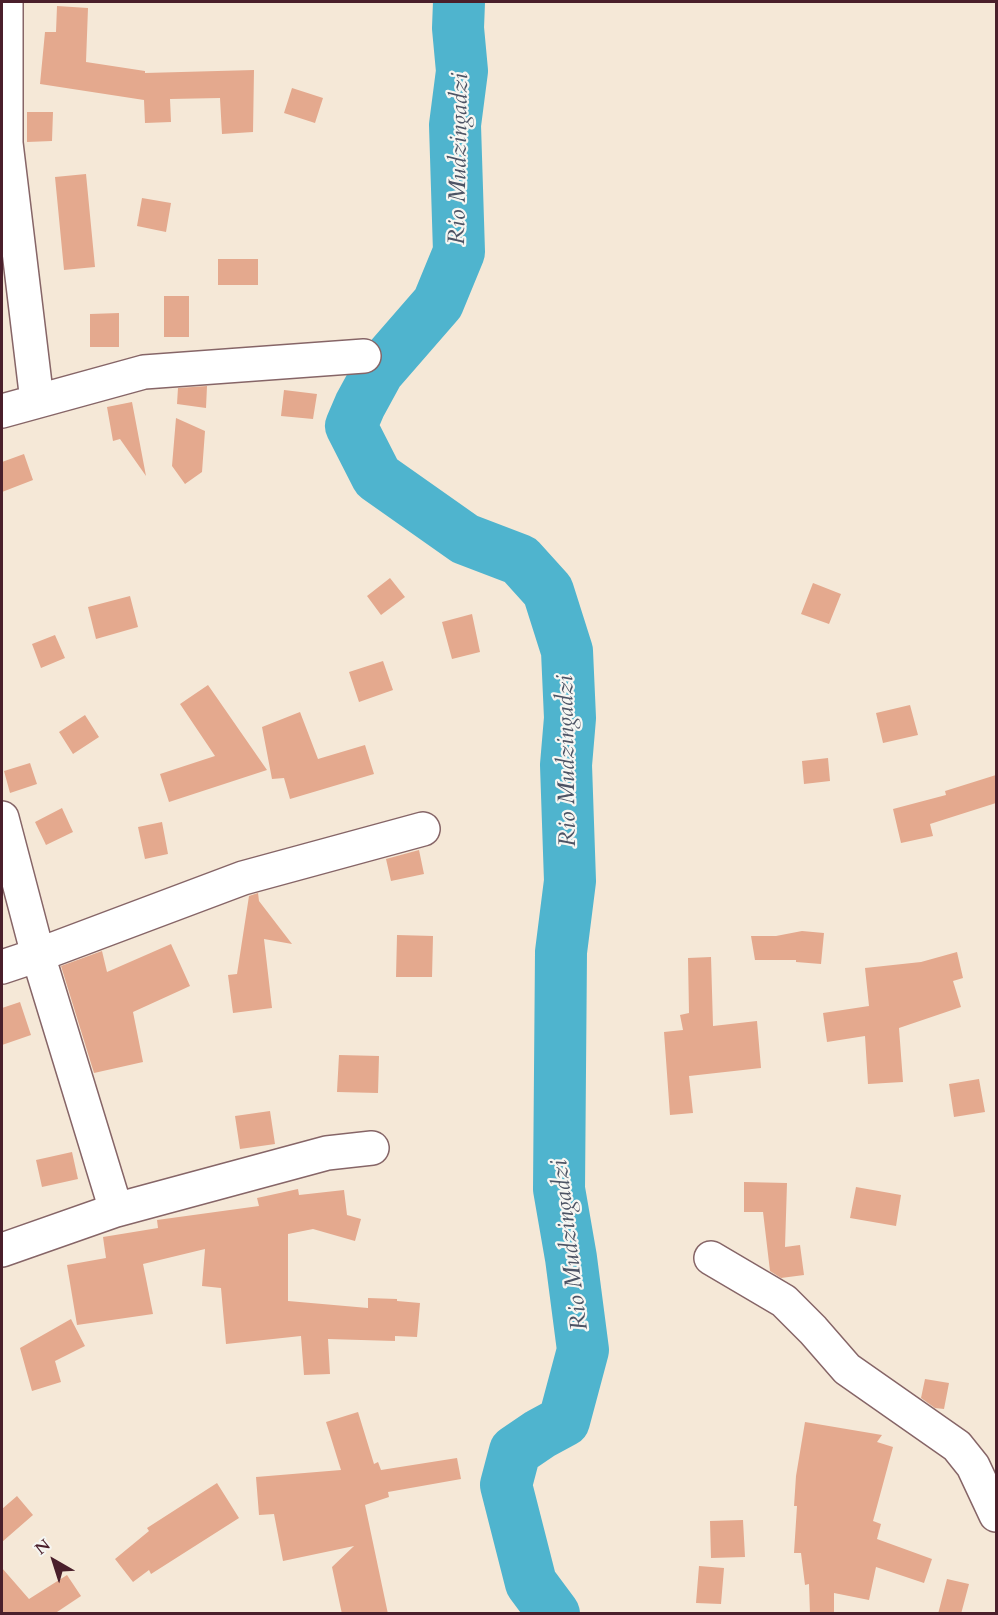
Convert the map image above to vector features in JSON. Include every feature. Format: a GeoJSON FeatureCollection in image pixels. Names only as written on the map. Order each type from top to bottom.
{"type":"FeatureCollection","features":[{"type":"Feature","properties":{"kind":"street"},"geometry":{"type":"LineString","coordinates":[[6,2],[4,144],[37,401]]}},
{"type":"Feature","properties":{"kind":"street"},"geometry":{"type":"LineString","coordinates":[[2,411],[144,372],[364,356]]}},
{"type":"Feature","properties":{"kind":"street"},"geometry":{"type":"LineString","coordinates":[[2,818],[38,955],[116,1210]]}},
{"type":"Feature","properties":{"kind":"street"},"geometry":{"type":"LineString","coordinates":[[2,967],[243,878],[423,829]]}},
{"type":"Feature","properties":{"kind":"street"},"geometry":{"type":"LineString","coordinates":[[2,1250],[116,1210],[327,1153],[372,1148]]}},
{"type":"Feature","properties":{"kind":"street"},"geometry":{"type":"LineString","coordinates":[[711,1258],[784,1301],[847,1369],[957,1446],[974,1466],[996,1515]]}},
{"type":"Feature","properties":{"kind":"building"},"geometry":{"type":"Polygon","coordinates":[[[57,6],[88,8],[86,62],[145,71],[145,73],[254,70],[253,132],[222,134],[220,98],[170,99],[171,122],[145,123],[144,100],[40,84],[45,32],[56,32],[57,6]]]}},
{"type":"Feature","properties":{"kind":"building"},"geometry":{"type":"Polygon","coordinates":[[[292,88],[323,98],[315,123],[284,113],[292,88]]]}},
{"type":"Feature","properties":{"kind":"building"},"geometry":{"type":"Polygon","coordinates":[[[27,112],[53,112],[52,141],[27,142],[27,112]]]}},
{"type":"Feature","properties":{"kind":"building"},"geometry":{"type":"Polygon","coordinates":[[[86,174],[95,267],[64,270],[55,177],[86,174]]]}},
{"type":"Feature","properties":{"kind":"building"},"geometry":{"type":"Polygon","coordinates":[[[142,198],[171,203],[166,232],[137,226],[142,198]]]}},
{"type":"Feature","properties":{"kind":"building"},"geometry":{"type":"Polygon","coordinates":[[[218,259],[258,259],[258,285],[218,285],[218,259]]]}},
{"type":"Feature","properties":{"kind":"building"},"geometry":{"type":"Polygon","coordinates":[[[164,296],[189,296],[189,337],[164,337],[164,296]]]}},
{"type":"Feature","properties":{"kind":"building"},"geometry":{"type":"Polygon","coordinates":[[[119,313],[119,347],[90,347],[90,314],[119,313]]]}},
{"type":"Feature","properties":{"kind":"building"},"geometry":{"type":"Polygon","coordinates":[[[207,386],[206,408],[177,404],[178,388],[207,386]]]}},
{"type":"Feature","properties":{"kind":"building"},"geometry":{"type":"Polygon","coordinates":[[[284,390],[317,394],[313,419],[281,416],[284,390]]]}},
{"type":"Feature","properties":{"kind":"building"},"geometry":{"type":"Polygon","coordinates":[[[132,402],[146,476],[120,439],[113,441],[107,407],[132,402]]]}},
{"type":"Feature","properties":{"kind":"building"},"geometry":{"type":"Polygon","coordinates":[[[176,418],[205,431],[202,472],[185,484],[172,466],[176,418]]]}},
{"type":"Feature","properties":{"kind":"building"},"geometry":{"type":"Polygon","coordinates":[[[24,454],[33,480],[2,492],[2,462],[24,454]]]}},
{"type":"Feature","properties":{"kind":"building"},"geometry":{"type":"Polygon","coordinates":[[[390,578],[405,597],[381,615],[367,596],[390,578]]]}},
{"type":"Feature","properties":{"kind":"building"},"geometry":{"type":"Polygon","coordinates":[[[813,583],[841,594],[829,624],[801,614],[813,583]]]}},
{"type":"Feature","properties":{"kind":"building"},"geometry":{"type":"Polygon","coordinates":[[[130,596],[138,627],[96,639],[88,607],[130,596]]]}},
{"type":"Feature","properties":{"kind":"building"},"geometry":{"type":"Polygon","coordinates":[[[472,614],[480,652],[452,659],[442,622],[472,614]]]}},
{"type":"Feature","properties":{"kind":"building"},"geometry":{"type":"Polygon","coordinates":[[[55,635],[65,658],[41,668],[32,644],[55,635]]]}},
{"type":"Feature","properties":{"kind":"building"},"geometry":{"type":"Polygon","coordinates":[[[383,661],[393,690],[359,702],[349,672],[383,661]]]}},
{"type":"Feature","properties":{"kind":"building"},"geometry":{"type":"Polygon","coordinates":[[[208,685],[267,770],[169,802],[160,774],[215,756],[180,704],[208,685]]]}},
{"type":"Feature","properties":{"kind":"building"},"geometry":{"type":"Polygon","coordinates":[[[910,705],[918,735],[883,743],[876,713],[910,705]]]}},
{"type":"Feature","properties":{"kind":"building"},"geometry":{"type":"Polygon","coordinates":[[[300,712],[318,759],[365,745],[374,774],[290,799],[284,778],[272,779],[262,727],[300,712]]]}},
{"type":"Feature","properties":{"kind":"building"},"geometry":{"type":"Polygon","coordinates":[[[85,715],[99,737],[73,754],[59,732],[85,715]]]}},
{"type":"Feature","properties":{"kind":"building"},"geometry":{"type":"Polygon","coordinates":[[[828,758],[830,781],[804,784],[802,761],[828,758]]]}},
{"type":"Feature","properties":{"kind":"building"},"geometry":{"type":"Polygon","coordinates":[[[30,763],[37,784],[10,793],[4,771],[30,763]]]}},
{"type":"Feature","properties":{"kind":"building"},"geometry":{"type":"Polygon","coordinates":[[[996,775],[996,803],[930,824],[933,836],[901,843],[893,809],[946,795],[945,791],[996,775]]]}},
{"type":"Feature","properties":{"kind":"building"},"geometry":{"type":"Polygon","coordinates":[[[62,808],[73,832],[46,845],[35,822],[62,808]]]}},
{"type":"Feature","properties":{"kind":"building"},"geometry":{"type":"Polygon","coordinates":[[[162,822],[168,854],[145,859],[138,827],[162,822]]]}},
{"type":"Feature","properties":{"kind":"building"},"geometry":{"type":"Polygon","coordinates":[[[419,850],[424,874],[391,881],[386,859],[419,850]]]}},
{"type":"Feature","properties":{"kind":"building"},"geometry":{"type":"Polygon","coordinates":[[[258,893],[259,901],[292,944],[264,939],[272,1008],[233,1013],[228,975],[237,974],[249,896],[258,893]]]}},
{"type":"Feature","properties":{"kind":"building"},"geometry":{"type":"Polygon","coordinates":[[[802,931],[824,933],[821,964],[796,962],[796,960],[755,960],[751,936],[776,936],[802,931]]]}},
{"type":"Feature","properties":{"kind":"building"},"geometry":{"type":"Polygon","coordinates":[[[397,935],[433,936],[432,977],[396,977],[397,935]]]}},
{"type":"Feature","properties":{"kind":"building"},"geometry":{"type":"Polygon","coordinates":[[[171,944],[190,986],[133,1012],[143,1062],[94,1073],[61,966],[102,951],[107,972],[171,944]]]}},
{"type":"Feature","properties":{"kind":"building"},"geometry":{"type":"Polygon","coordinates":[[[957,952],[963,978],[953,981],[961,1007],[899,1028],[903,1082],[868,1084],[865,1036],[827,1042],[823,1013],[869,1006],[865,968],[921,962],[957,952]]]}},
{"type":"Feature","properties":{"kind":"building"},"geometry":{"type":"Polygon","coordinates":[[[711,957],[713,1026],[757,1021],[761,1068],[689,1076],[693,1113],[670,1115],[664,1032],[683,1030],[680,1015],[689,1013],[688,958],[711,957]]]}},
{"type":"Feature","properties":{"kind":"building"},"geometry":{"type":"Polygon","coordinates":[[[20,1002],[31,1035],[2,1045],[2,1008],[20,1002]]]}},
{"type":"Feature","properties":{"kind":"building"},"geometry":{"type":"Polygon","coordinates":[[[339,1055],[379,1056],[378,1093],[337,1092],[339,1055]]]}},
{"type":"Feature","properties":{"kind":"building"},"geometry":{"type":"Polygon","coordinates":[[[979,1079],[985,1112],[954,1117],[949,1084],[979,1079]]]}},
{"type":"Feature","properties":{"kind":"building"},"geometry":{"type":"Polygon","coordinates":[[[270,1111],[275,1144],[240,1149],[235,1116],[270,1111]]]}},
{"type":"Feature","properties":{"kind":"building"},"geometry":{"type":"Polygon","coordinates":[[[72,1152],[78,1179],[42,1187],[36,1160],[72,1152]]]}},
{"type":"Feature","properties":{"kind":"building"},"geometry":{"type":"Polygon","coordinates":[[[744,1182],[787,1183],[785,1247],[800,1245],[804,1275],[781,1278],[770,1271],[763,1212],[744,1212],[744,1182]]]}},
{"type":"Feature","properties":{"kind":"building"},"geometry":{"type":"Polygon","coordinates":[[[856,1187],[901,1195],[896,1226],[850,1218],[856,1187]]]}},
{"type":"Feature","properties":{"kind":"building"},"geometry":{"type":"Polygon","coordinates":[[[298,1189],[299,1195],[344,1190],[347,1215],[361,1219],[355,1241],[313,1229],[288,1234],[288,1301],[368,1308],[368,1298],[420,1303],[417,1337],[395,1336],[395,1341],[328,1339],[330,1374],[304,1375],[301,1336],[226,1344],[221,1288],[202,1286],[205,1249],[143,1264],[153,1314],[77,1325],[67,1265],[106,1258],[103,1237],[158,1228],[157,1220],[259,1206],[257,1198],[298,1189]]]}},
{"type":"Feature","properties":{"kind":"building"},"geometry":{"type":"Polygon","coordinates":[[[71,1319],[85,1346],[55,1361],[61,1382],[32,1391],[20,1348],[71,1319]]]}},
{"type":"Feature","properties":{"kind":"building"},"geometry":{"type":"Polygon","coordinates":[[[925,1379],[949,1383],[944,1409],[935,1408],[921,1398],[925,1379]]]}},
{"type":"Feature","properties":{"kind":"building"},"geometry":{"type":"Polygon","coordinates":[[[358,1412],[374,1464],[378,1462],[381,1470],[457,1458],[461,1479],[388,1492],[389,1497],[365,1505],[388,1614],[342,1614],[332,1567],[354,1546],[283,1561],[274,1514],[259,1515],[256,1477],[341,1470],[326,1422],[358,1412]]]}},
{"type":"Feature","properties":{"kind":"building"},"geometry":{"type":"Polygon","coordinates":[[[805,1422],[882,1435],[877,1442],[893,1447],[873,1521],[881,1524],[877,1539],[932,1559],[924,1583],[876,1567],[869,1600],[834,1593],[834,1614],[810,1614],[809,1584],[805,1585],[801,1553],[794,1553],[796,1476],[805,1422]]]}},
{"type":"Feature","properties":{"kind":"building"},"geometry":{"type":"Polygon","coordinates":[[[217,1483],[239,1518],[151,1574],[149,1570],[133,1582],[115,1559],[149,1531],[147,1528],[217,1483]]]}},
{"type":"Feature","properties":{"kind":"building"},"geometry":{"type":"Polygon","coordinates":[[[17,1496],[33,1515],[2,1542],[2,1509],[17,1496]]]}},
{"type":"Feature","properties":{"kind":"building"},"geometry":{"type":"Polygon","coordinates":[[[743,1520],[745,1557],[711,1558],[710,1521],[743,1520]]]}},
{"type":"Feature","properties":{"kind":"building"},"geometry":{"type":"Polygon","coordinates":[[[699,1566],[724,1568],[721,1604],[696,1603],[699,1566]]]}},
{"type":"Feature","properties":{"kind":"building"},"geometry":{"type":"Polygon","coordinates":[[[2,1568],[29,1599],[67,1575],[81,1596],[54,1614],[2,1614],[2,1568]]]}},
{"type":"Feature","properties":{"kind":"building"},"geometry":{"type":"Polygon","coordinates":[[[947,1579],[969,1584],[961,1614],[938,1614],[947,1579]]]}},
{"type":"Feature","properties":{"kind":"waterway","name":"Rio Mudzingadzi"},"geometry":{"type":"LineString","coordinates":[[459,2],[458,28],[462,71],[455,125],[459,252],[438,303],[378,372],[351,426],[377,477],[465,539],[520,560],[548,591],[567,651],[570,718],[566,765],[570,881],[561,952],[559,1189],[583,1350],[564,1421],[515,1451],[506,1485],[531,1583],[554,1614]]}}]}
